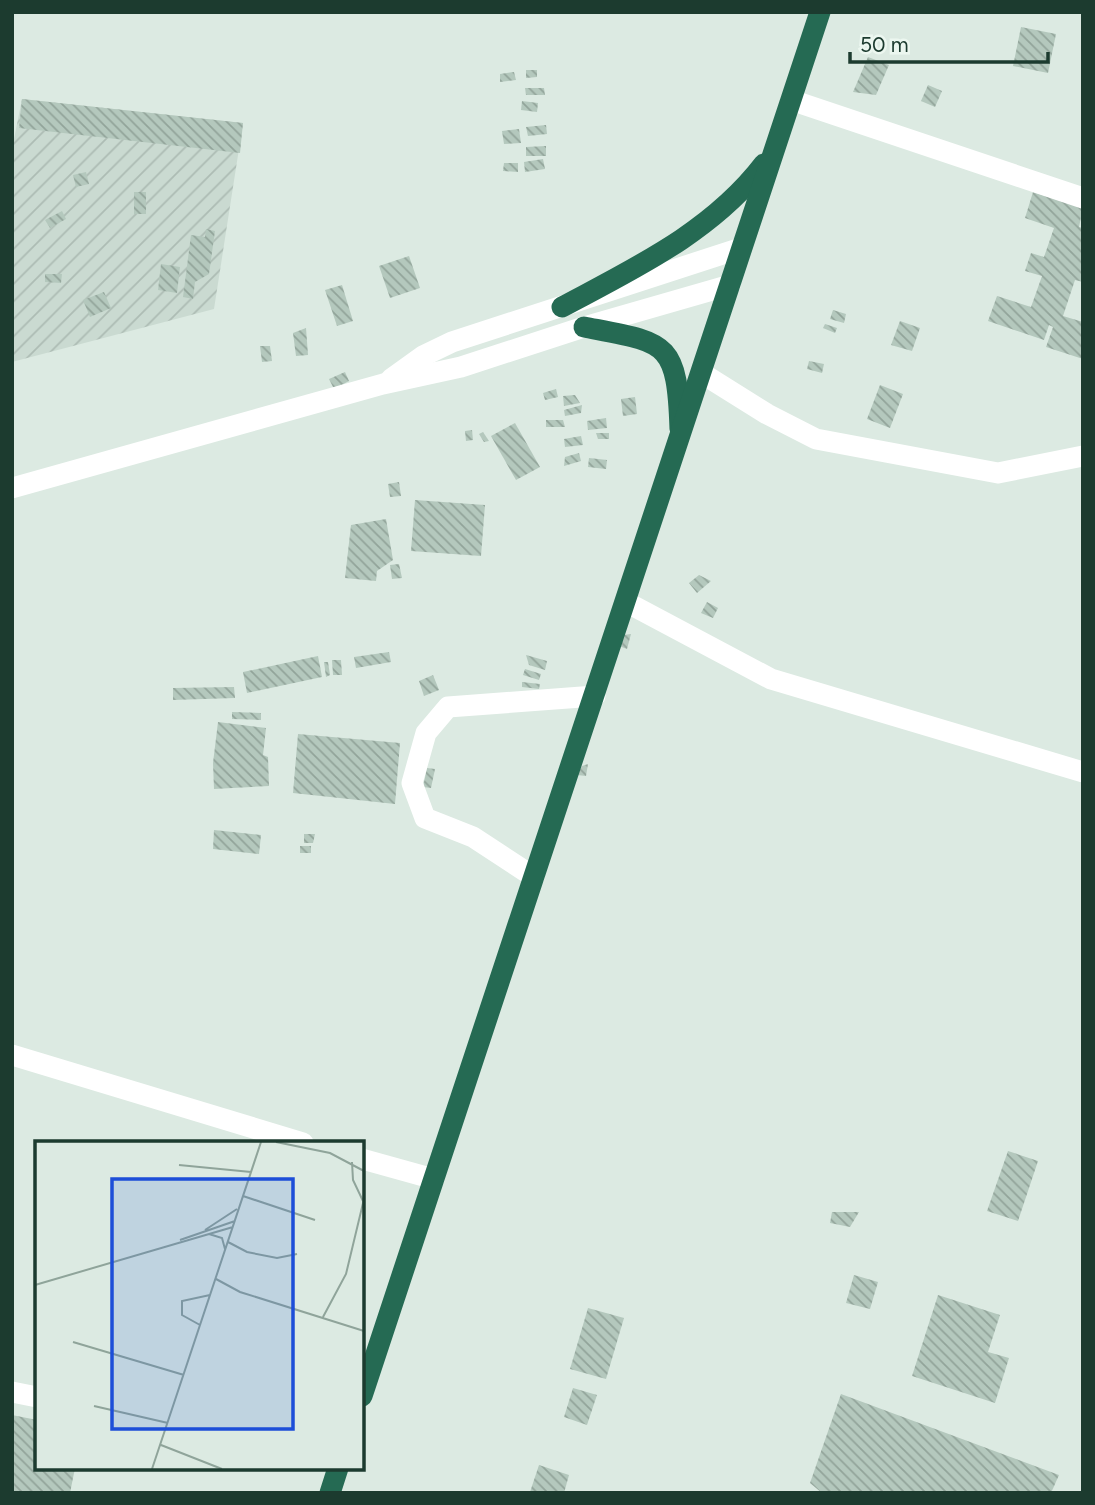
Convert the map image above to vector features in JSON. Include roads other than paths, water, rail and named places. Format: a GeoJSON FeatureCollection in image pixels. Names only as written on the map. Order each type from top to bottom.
{"type":"FeatureCollection","features":[{"type":"Feature","properties":{"kind":"highway"},"geometry":{"type":"LineString","coordinates":[[364,1390],[594,696],[681,446],[741,248],[820,12]]}},
{"type":"Feature","properties":{"kind":"highway"},"geometry":{"type":"LineString","coordinates":[[562,307],[686,238],[723,209],[750,183],[774,151]]}},
{"type":"Feature","properties":{"kind":"highway"},"geometry":{"type":"LineString","coordinates":[[584,327],[650,342],[667,354],[679,389],[681,446]]}},
{"type":"Feature","properties":{"kind":"highway"},"geometry":{"type":"LineString","coordinates":[[330,1493],[337,1470]]}},
{"type":"Feature","properties":{"kind":"street"},"geometry":{"type":"LineString","coordinates":[[792,100],[1083,198]]}},
{"type":"Feature","properties":{"kind":"street"},"geometry":{"type":"LineString","coordinates":[[383,384],[423,356],[452,342],[741,248]]}},
{"type":"Feature","properties":{"kind":"street"},"geometry":{"type":"LineString","coordinates":[[12,488],[383,384],[461,368],[584,327],[730,285]]}},
{"type":"Feature","properties":{"kind":"street"},"geometry":{"type":"LineString","coordinates":[[703,374],[767,414],[816,439],[998,473],[1083,456]]}},
{"type":"Feature","properties":{"kind":"street"},"geometry":{"type":"LineString","coordinates":[[626,602],[771,679],[1083,772]]}},
{"type":"Feature","properties":{"kind":"street"},"geometry":{"type":"LineString","coordinates":[[534,877],[473,837],[425,818],[412,783],[426,733],[448,708],[594,696]]}},
{"type":"Feature","properties":{"kind":"street"},"geometry":{"type":"LineString","coordinates":[[12,1055],[296,1141]]}},
{"type":"Feature","properties":{"kind":"street"},"geometry":{"type":"LineString","coordinates":[[364,1160],[434,1180]]}},
{"type":"Feature","properties":{"kind":"street"},"geometry":{"type":"LineString","coordinates":[[12,1392],[35,1397]]}}]}
